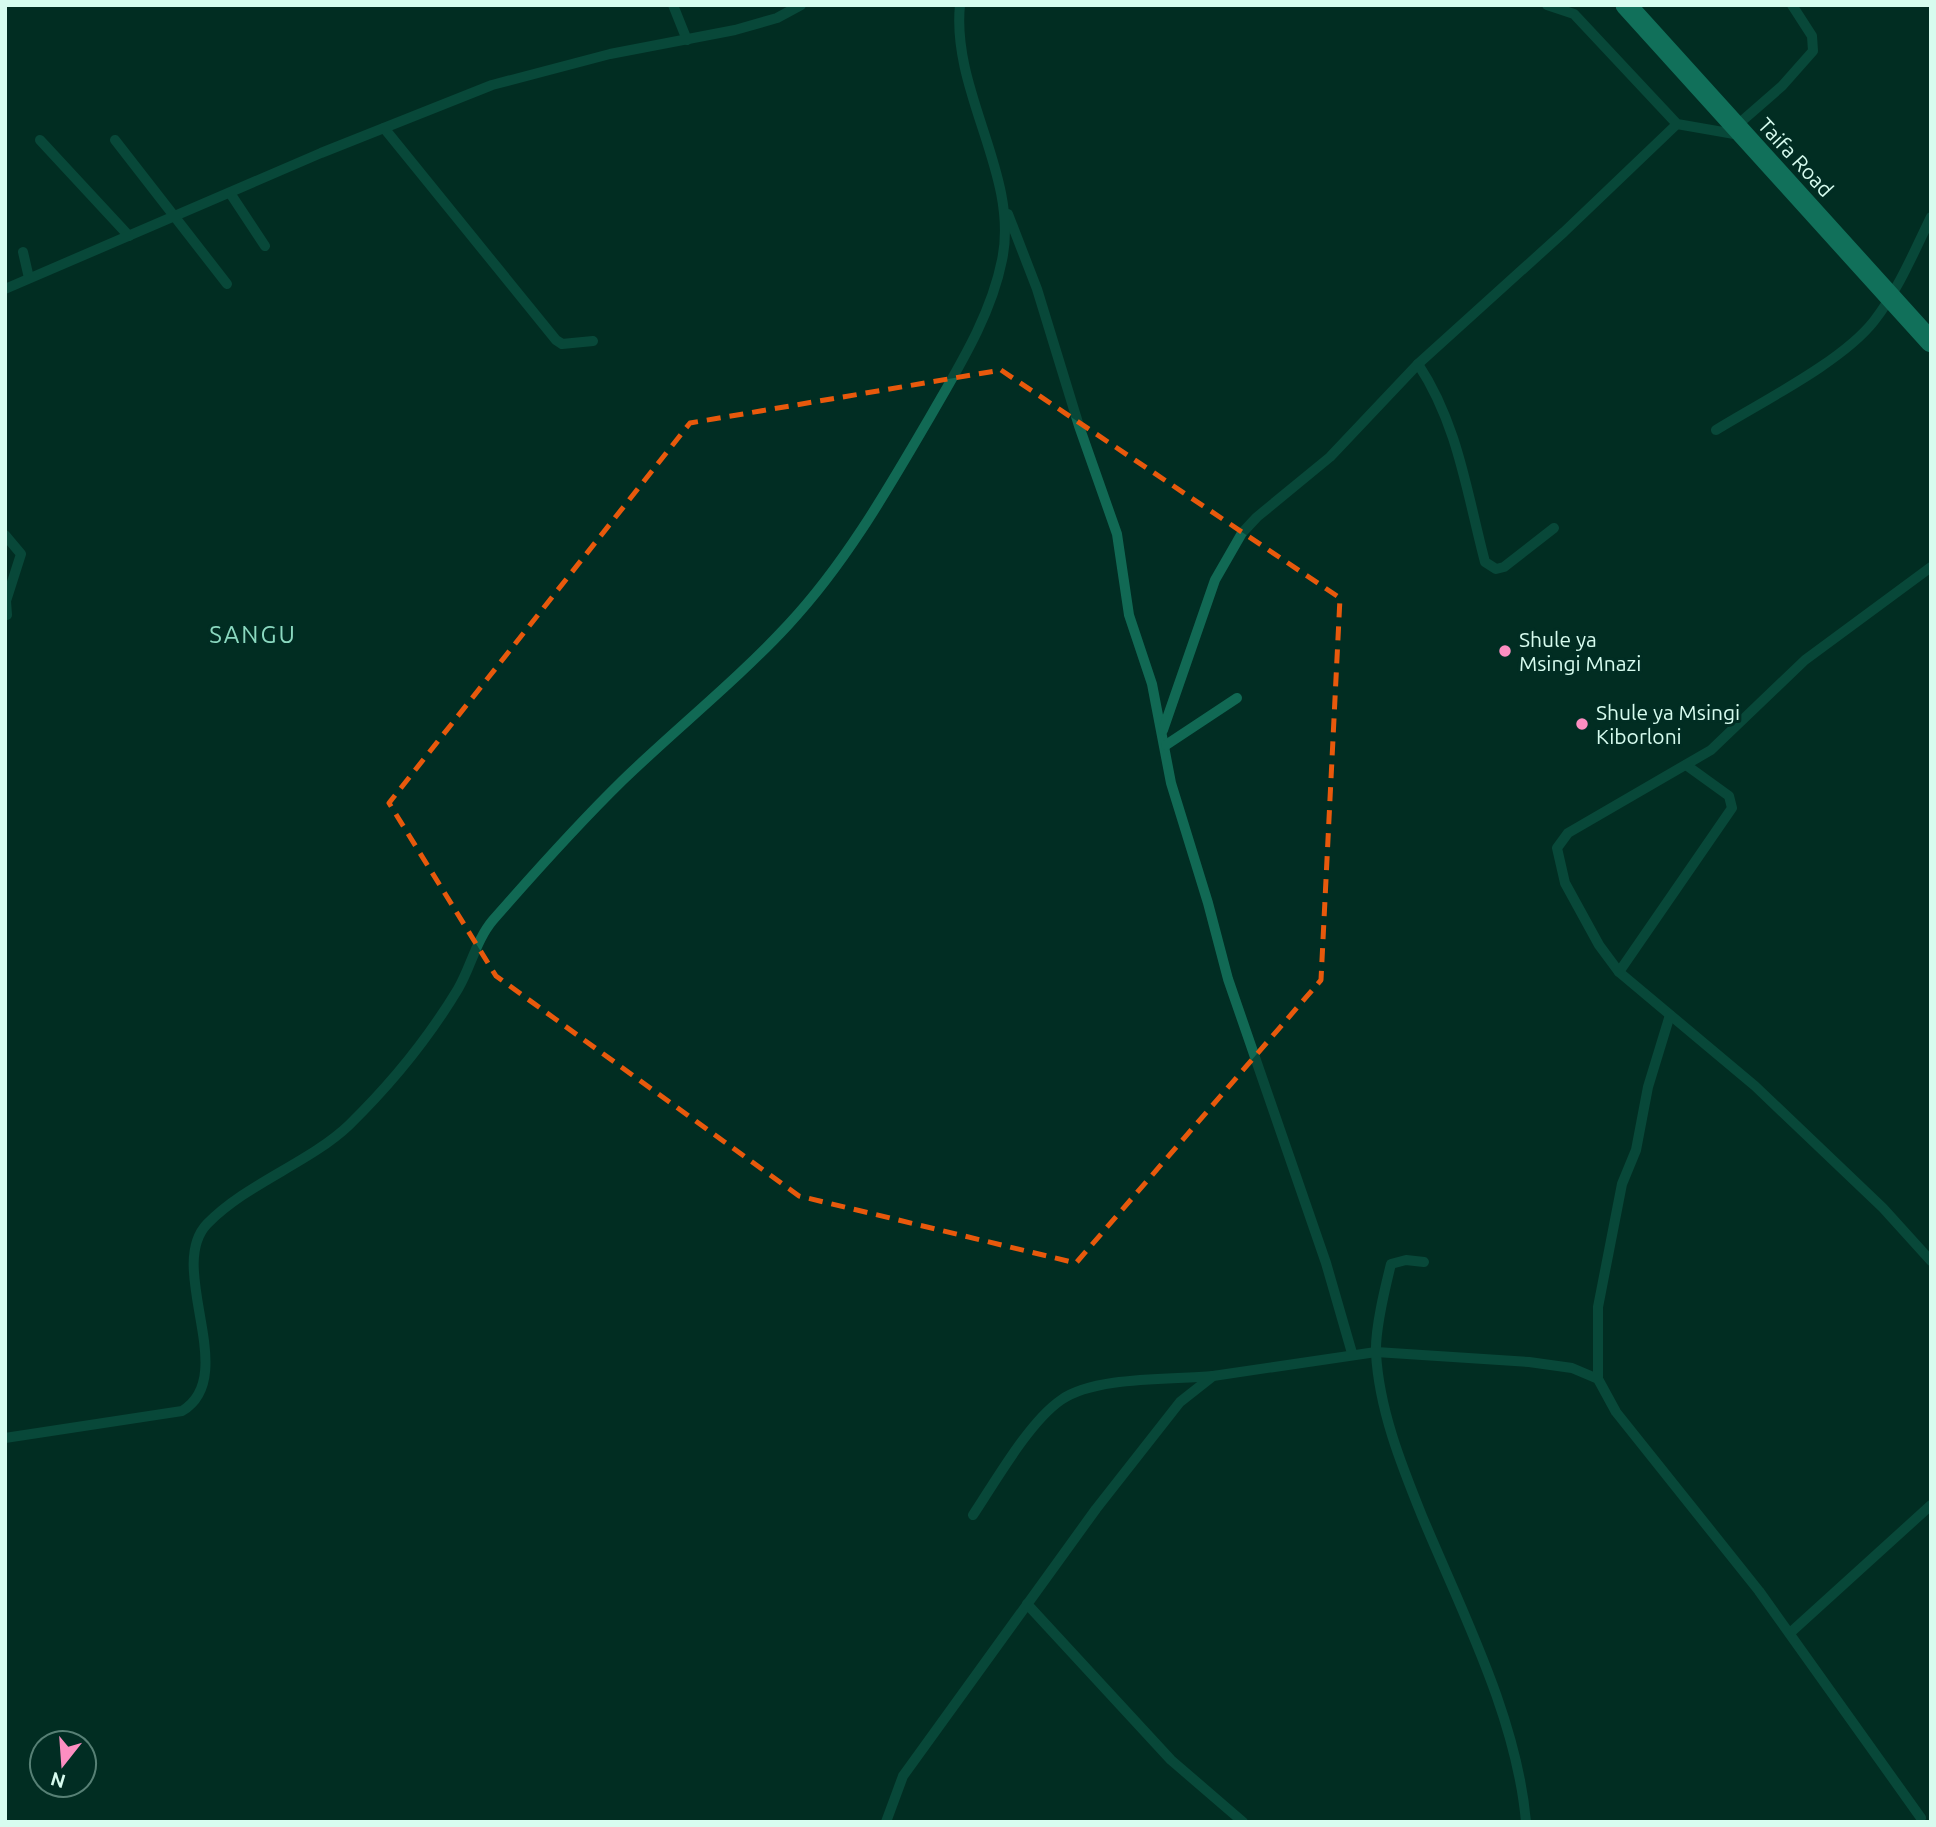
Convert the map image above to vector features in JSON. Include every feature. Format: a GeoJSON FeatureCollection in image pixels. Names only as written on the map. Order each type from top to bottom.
{"type":"FeatureCollection","features":[{"type":"Feature","properties":{"kind":"highway","name":"Taifa Road"},"geometry":{"type":"LineString","coordinates":[[1626,5],[1931,342]]}},
{"type":"Feature","properties":{"kind":"street"},"geometry":{"type":"LineString","coordinates":[[673,5],[687,40]]}},
{"type":"Feature","properties":{"kind":"street"},"geometry":{"type":"LineString","coordinates":[[5,289],[492,85],[545,69],[762,23],[801,5]]}},
{"type":"Feature","properties":{"kind":"street"},"geometry":{"type":"LineString","coordinates":[[960,5],[965,67],[1004,205],[1037,289],[1079,426],[1113,521],[1129,615],[1152,684],[1166,745],[1171,783],[1209,903],[1228,979],[1326,1263],[1352,1353]]}},
{"type":"Feature","properties":{"kind":"street"},"geometry":{"type":"LineString","coordinates":[[1546,5],[1574,14],[1677,124],[1739,131],[1813,51],[1812,36],[1792,5]]}},
{"type":"Feature","properties":{"kind":"street"},"geometry":{"type":"LineString","coordinates":[[1163,730],[1215,580],[1242,533],[1257,517],[1330,457],[1418,364],[1564,232],[1677,124]]}},
{"type":"Feature","properties":{"kind":"street"},"geometry":{"type":"LineString","coordinates":[[384,128],[556,341],[562,344],[593,341]]}},
{"type":"Feature","properties":{"kind":"street"},"geometry":{"type":"LineString","coordinates":[[40,140],[129,236]]}},
{"type":"Feature","properties":{"kind":"street"},"geometry":{"type":"LineString","coordinates":[[115,140],[172,217],[227,284]]}},
{"type":"Feature","properties":{"kind":"street"},"geometry":{"type":"LineString","coordinates":[[230,193],[265,246]]}},
{"type":"Feature","properties":{"kind":"street"},"geometry":{"type":"LineString","coordinates":[[5,1438],[182,1412],[192,1405],[202,1386],[204,1363],[194,1266],[197,1237],[225,1208],[289,1164],[325,1144],[350,1124],[432,1026],[460,986],[483,932],[497,916],[571,832],[624,779],[790,624],[846,552],[885,493],[956,371],[990,302],[998,276],[1006,240],[1004,205]]}},
{"type":"Feature","properties":{"kind":"street"},"geometry":{"type":"LineString","coordinates":[[1716,430],[1853,343],[1874,322],[1891,295],[1931,218]]}},
{"type":"Feature","properties":{"kind":"street"},"geometry":{"type":"LineString","coordinates":[[23,252],[29,278]]}},
{"type":"Feature","properties":{"kind":"street"},"geometry":{"type":"LineString","coordinates":[[1418,364],[1442,402],[1451,425],[1485,562],[1496,569],[1504,567],[1554,527]]}},
{"type":"Feature","properties":{"kind":"street"},"geometry":{"type":"LineString","coordinates":[[5,535],[21,554],[6,601],[7,615]]}},
{"type":"Feature","properties":{"kind":"street"},"geometry":{"type":"LineString","coordinates":[[1931,567],[1805,660],[1711,750],[1577,827],[1562,839],[1557,848],[1565,883],[1619,972],[1755,1086],[1883,1208],[1931,1261]]}},
{"type":"Feature","properties":{"kind":"street"},"geometry":{"type":"LineString","coordinates":[[1166,745],[1237,698]]}},
{"type":"Feature","properties":{"kind":"street"},"geometry":{"type":"LineString","coordinates":[[1619,972],[1732,808],[1729,796],[1686,765]]}},
{"type":"Feature","properties":{"kind":"street"},"geometry":{"type":"LineString","coordinates":[[1670,1016],[1648,1087],[1636,1150],[1622,1184],[1598,1307],[1598,1380],[1616,1412],[1790,1633],[1923,1817]]}},
{"type":"Feature","properties":{"kind":"street"},"geometry":{"type":"LineString","coordinates":[[1424,1262],[1406,1260],[1391,1264],[1376,1352],[1382,1398],[1401,1464],[1483,1663],[1518,1763],[1526,1822]]}},
{"type":"Feature","properties":{"kind":"street"},"geometry":{"type":"LineString","coordinates":[[973,1515],[1013,1455],[1049,1409],[1062,1398],[1087,1388],[1213,1376],[1352,1353],[1376,1352],[1529,1362],[1572,1368],[1598,1380]]}},
{"type":"Feature","properties":{"kind":"street"},"geometry":{"type":"LineString","coordinates":[[886,1822],[903,1776],[1027,1604],[1180,1402],[1213,1376]]}},
{"type":"Feature","properties":{"kind":"street"},"geometry":{"type":"LineString","coordinates":[[1790,1633],[1931,1505]]}},
{"type":"Feature","properties":{"kind":"street"},"geometry":{"type":"LineString","coordinates":[[1027,1604],[1171,1760],[1243,1822]]}},
{"type":"Feature","properties":{"kind":"street"},"geometry":{"type":"LineString","coordinates":[[890,1807],[898,1822]]}},
{"type":"Feature","properties":{"kind":"highlighted area"},"geometry":{"type":"Polygon","coordinates":[[[1001,370],[1340,598],[1321,980],[1076,1263],[799,1196],[496,976],[389,803],[690,423],[1001,370]]]}},
{"type":"Feature","properties":{"kind":"place","name":"Shule ya Msingi Mnazi"},"geometry":{"type":"Point","coordinates":[1505,651]}},
{"type":"Feature","properties":{"kind":"place","name":"Shule ya Msingi Kiborloni"},"geometry":{"type":"Point","coordinates":[1582,724]}},
{"type":"Feature","properties":{"kind":"district","name":"SANGU"},"geometry":{"type":"Point","coordinates":[253,634]}}]}
